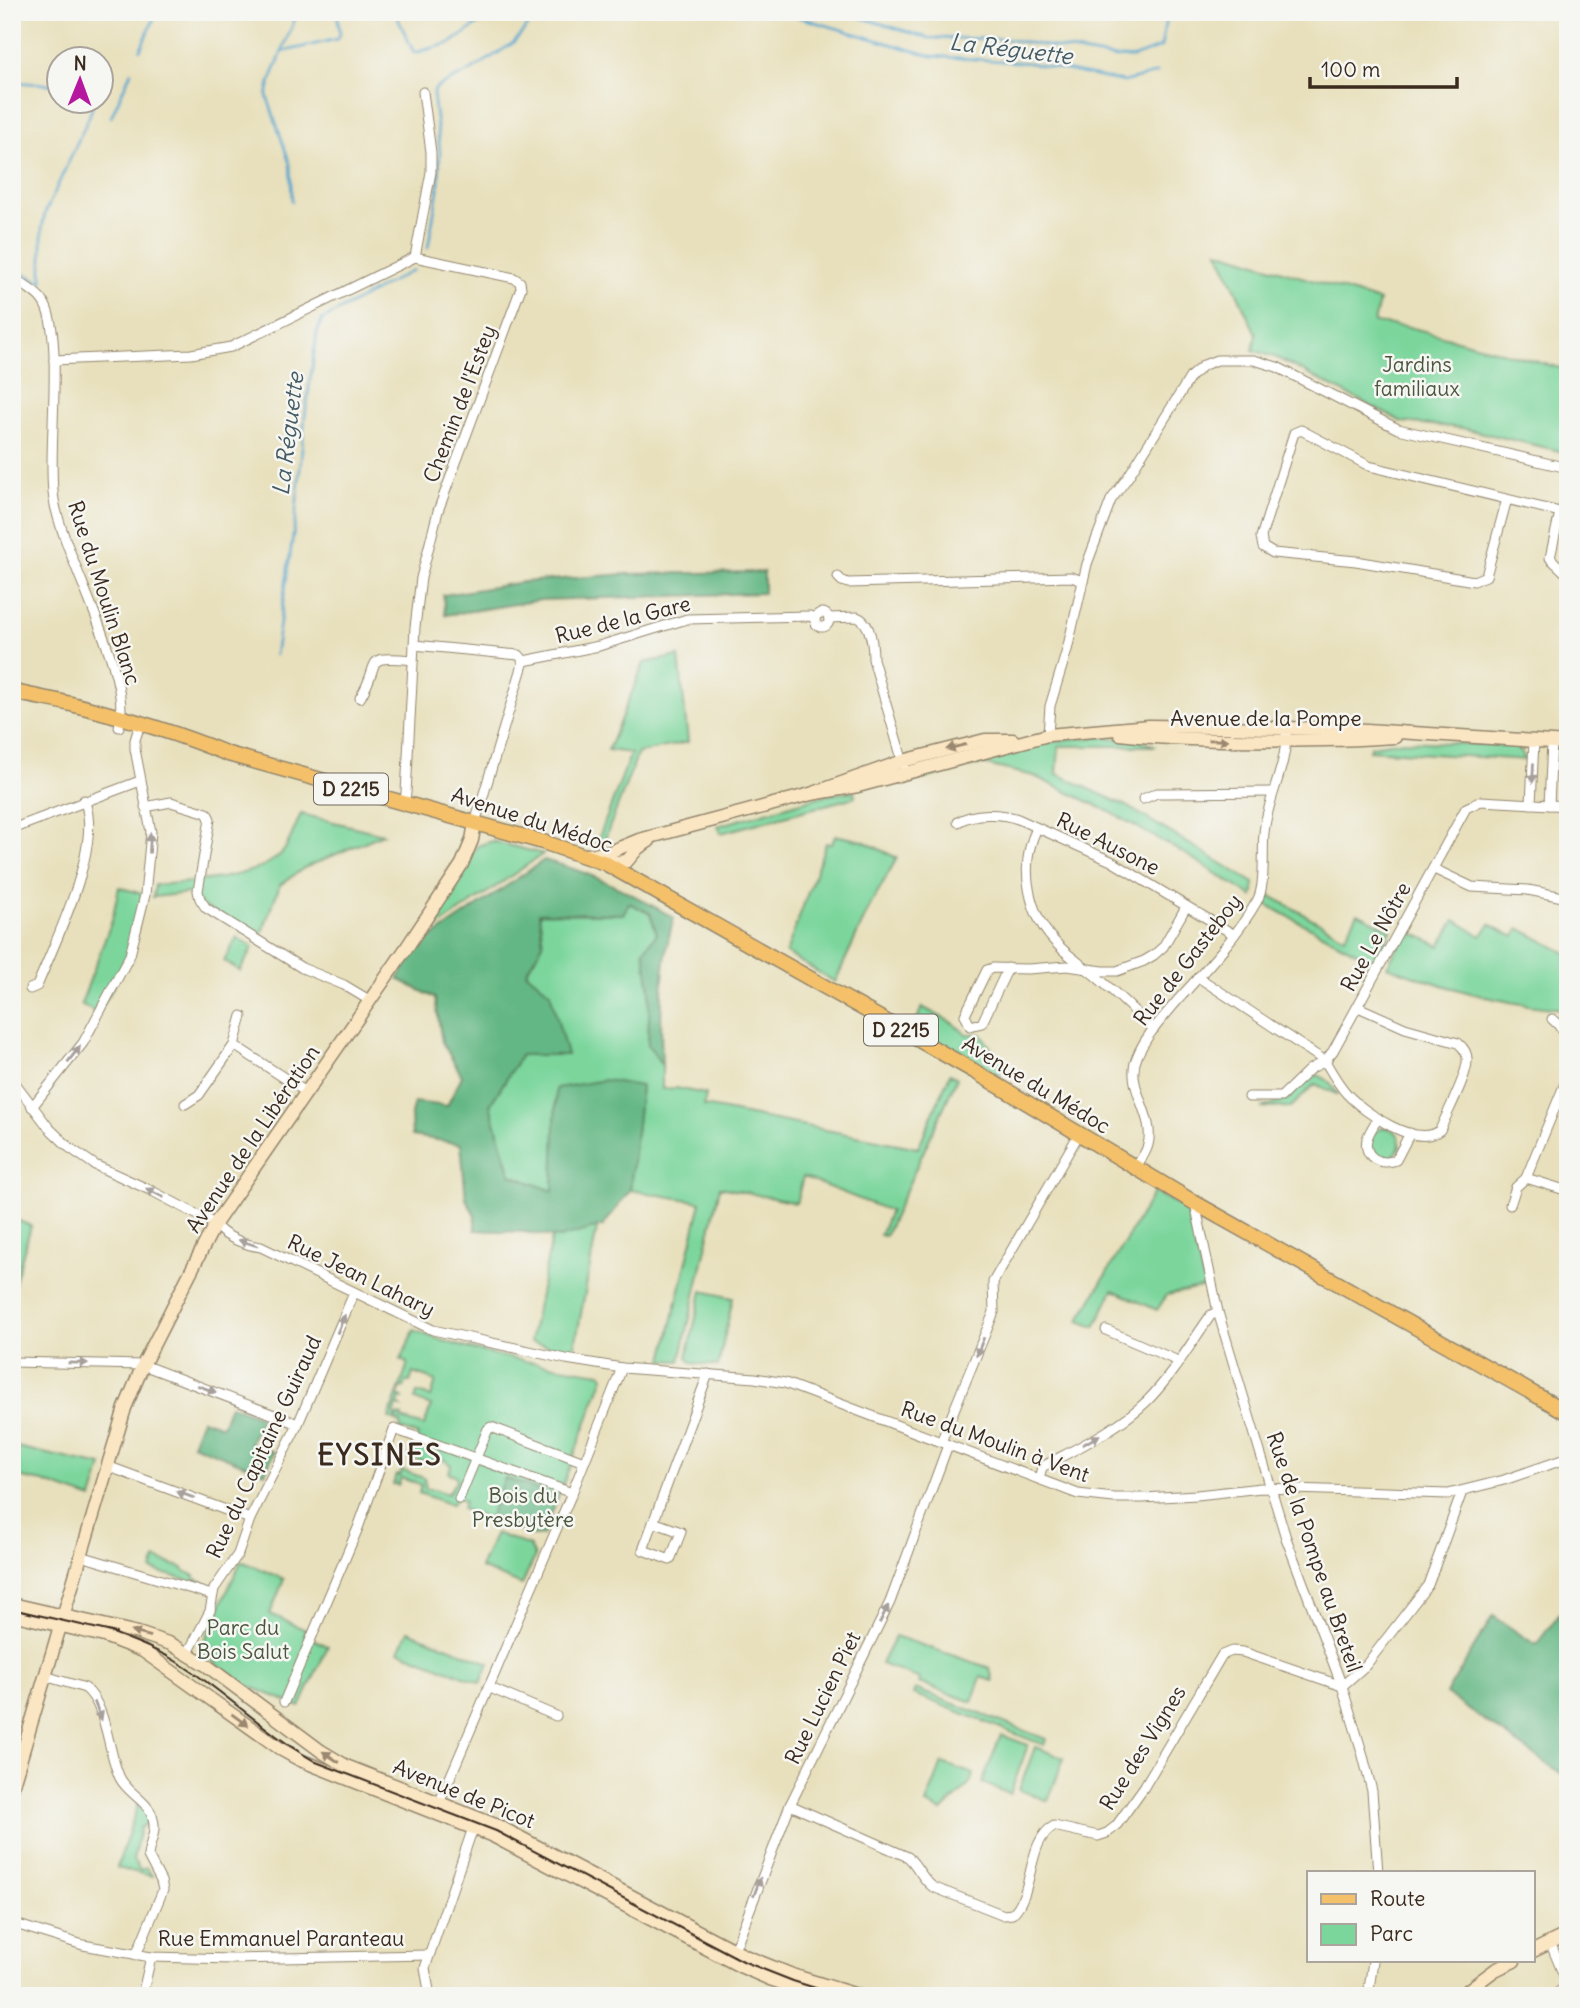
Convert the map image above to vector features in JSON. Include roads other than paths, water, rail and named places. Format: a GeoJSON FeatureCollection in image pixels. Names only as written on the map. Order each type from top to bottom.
{"type":"FeatureCollection","features":[{"type":"Feature","properties":{"kind":"main road","name":"Avenue du Médoc"},"geometry":{"type":"LineString","coordinates":[[12,691],[68,703],[138,728],[190,739],[228,754],[475,823],[605,863],[964,1065],[1195,1203],[1568,1413]]}},
{"type":"Feature","properties":{"kind":"street"},"geometry":{"type":"LineString","coordinates":[[54,360],[191,354],[230,347],[415,257],[431,152],[423,92]]}},
{"type":"Feature","properties":{"kind":"street","name":"Chemin de l'Estey"},"geometry":{"type":"LineString","coordinates":[[414,645],[421,578],[438,511],[521,288],[520,282],[514,278],[415,257]]}},
{"type":"Feature","properties":{"kind":"street","name":"Rue du Moulin Blanc"},"geometry":{"type":"LineString","coordinates":[[12,278],[42,299],[52,321],[54,360],[51,474],[56,510],[62,535],[111,663],[122,707],[120,722]]}},
{"type":"Feature","properties":{"kind":"street"},"geometry":{"type":"LineString","coordinates":[[1048,735],[1050,706],[1067,650],[1083,580],[1111,500],[1191,376],[1204,365],[1217,360],[1236,358],[1254,360],[1278,367],[1398,429],[1568,468]]}},
{"type":"Feature","properties":{"kind":"street"},"geometry":{"type":"LineString","coordinates":[[1507,499],[1486,576],[1474,581],[1356,561],[1273,552],[1263,547],[1261,537],[1294,433],[1301,430],[1369,466],[1507,499],[1560,512]]}},
{"type":"Feature","properties":{"kind":"street"},"geometry":{"type":"LineString","coordinates":[[1568,502],[1560,512],[1550,558],[1568,575]]}},
{"type":"Feature","properties":{"kind":"street"},"geometry":{"type":"LineString","coordinates":[[838,577],[848,583],[1071,577],[1083,580]]}},
{"type":"Feature","properties":{"kind":"street","name":"Rue de la Gare"},"geometry":{"type":"LineString","coordinates":[[414,645],[519,655],[524,661],[599,646],[687,619],[810,616],[815,619],[821,613],[829,618],[861,618],[873,648],[873,659],[904,767]]}},
{"type":"Feature","properties":{"kind":"street"},"geometry":{"type":"LineString","coordinates":[[404,804],[414,645]]}},
{"type":"Feature","properties":{"kind":"street"},"geometry":{"type":"LineString","coordinates":[[360,698],[378,659],[383,657],[413,660]]}},
{"type":"Feature","properties":{"kind":"street"},"geometry":{"type":"LineString","coordinates":[[475,823],[524,661]]}},
{"type":"Feature","properties":{"kind":"street"},"geometry":{"type":"LineString","coordinates":[[32,1107],[83,1043],[130,955],[145,895],[151,832],[135,749],[138,728]]}},
{"type":"Feature","properties":{"kind":"street","name":"Avenue de la Pompe"},"geometry":{"type":"LineString","coordinates":[[585,855],[607,853],[627,844],[811,794],[845,780],[904,767],[985,740],[1023,740],[1048,735],[1101,731],[1148,738],[1286,734],[1350,741],[1430,735],[1568,743]]}},
{"type":"Feature","properties":{"kind":"street","name":"Rue de Gasteboy"},"geometry":{"type":"LineString","coordinates":[[1135,1168],[1146,1152],[1149,1138],[1148,1124],[1135,1085],[1137,1055],[1154,1029],[1233,934],[1259,896],[1264,831],[1273,792],[1285,758],[1286,734]]}},
{"type":"Feature","properties":{"kind":"street"},"geometry":{"type":"LineString","coordinates":[[1534,741],[1531,804],[1568,806]]}},
{"type":"Feature","properties":{"kind":"street"},"geometry":{"type":"LineString","coordinates":[[1549,805],[1552,742]]}},
{"type":"Feature","properties":{"kind":"street"},"geometry":{"type":"LineString","coordinates":[[12,829],[140,781]]}},
{"type":"Feature","properties":{"kind":"street"},"geometry":{"type":"LineString","coordinates":[[1143,799],[1157,793],[1273,792]]}},
{"type":"Feature","properties":{"kind":"street"},"geometry":{"type":"LineString","coordinates":[[30,989],[37,986],[80,881],[90,813],[84,800]]}},
{"type":"Feature","properties":{"kind":"street","name":"Rue Le Nôtre"},"geometry":{"type":"LineString","coordinates":[[1249,1097],[1281,1097],[1310,1069],[1325,1061],[1334,1051],[1465,808],[1481,801],[1531,804]]}},
{"type":"Feature","properties":{"kind":"street"},"geometry":{"type":"LineString","coordinates":[[145,807],[172,802],[206,813],[210,819],[198,891],[206,908],[302,968],[344,985],[369,1000]]}},
{"type":"Feature","properties":{"kind":"street","name":"Rue Ausone"},"geometry":{"type":"LineString","coordinates":[[958,822],[972,816],[1010,816],[1111,861],[1233,934]]}},
{"type":"Feature","properties":{"kind":"street","name":"Avenue de la Libération"},"geometry":{"type":"LineString","coordinates":[[12,1788],[107,1466],[125,1408],[143,1365],[215,1224],[462,864],[472,840],[475,823]]}},
{"type":"Feature","properties":{"kind":"street"},"geometry":{"type":"LineString","coordinates":[[1037,828],[1029,843],[1026,859],[1031,897],[1037,916],[1059,947],[1154,1029]]}},
{"type":"Feature","properties":{"kind":"street","name":"Avenue de la Pompe"},"geometry":{"type":"LineString","coordinates":[[627,862],[638,848],[656,837]]}},
{"type":"Feature","properties":{"kind":"street"},"geometry":{"type":"LineString","coordinates":[[605,863],[627,862],[627,867],[636,879]]}},
{"type":"Feature","properties":{"kind":"street"},"geometry":{"type":"LineString","coordinates":[[1434,869],[1472,887],[1528,890],[1568,898]]}},
{"type":"Feature","properties":{"kind":"street"},"geometry":{"type":"LineString","coordinates":[[1008,968],[982,1023],[970,1026],[965,1016],[987,970],[993,968],[1008,968],[1028,969],[1067,965],[1110,972],[1144,961],[1163,947],[1186,907]]}},
{"type":"Feature","properties":{"kind":"street"},"geometry":{"type":"LineString","coordinates":[[1198,977],[1325,1061],[1348,1095],[1378,1118],[1410,1133],[1427,1136],[1440,1129],[1466,1068],[1466,1054],[1458,1043],[1405,1028],[1358,1007]]}},
{"type":"Feature","properties":{"kind":"street"},"geometry":{"type":"LineString","coordinates":[[185,1104],[199,1095],[234,1045],[242,1016]]}},
{"type":"Feature","properties":{"kind":"street"},"geometry":{"type":"LineString","coordinates":[[1552,1019],[1568,1034]]}},
{"type":"Feature","properties":{"kind":"street"},"geometry":{"type":"LineString","coordinates":[[234,1045],[306,1092]]}},
{"type":"Feature","properties":{"kind":"street"},"geometry":{"type":"LineString","coordinates":[[1510,1205],[1516,1187],[1526,1178],[1568,1076]]}},
{"type":"Feature","properties":{"kind":"street","name":"Rue Jean Lahary"},"geometry":{"type":"LineString","coordinates":[[12,1079],[49,1128],[79,1154],[95,1165],[215,1224],[219,1231],[250,1246],[261,1247],[433,1330],[566,1359],[622,1368]]}},
{"type":"Feature","properties":{"kind":"street"},"geometry":{"type":"LineString","coordinates":[[1378,1118],[1367,1140],[1368,1151],[1376,1160],[1383,1163],[1395,1160],[1410,1133]]}},
{"type":"Feature","properties":{"kind":"street","name":"Rue Lucien Piet"},"geometry":{"type":"LineString","coordinates":[[733,1951],[790,1805],[890,1602],[994,1312],[993,1282],[1079,1134]]}},
{"type":"Feature","properties":{"kind":"street"},"geometry":{"type":"LineString","coordinates":[[1526,1178],[1568,1191]]}},
{"type":"Feature","properties":{"kind":"street","name":"Rue de la Pompe au Breteil"},"geometry":{"type":"LineString","coordinates":[[1195,1203],[1219,1312],[1286,1538],[1342,1686],[1372,1791],[1378,1871]]}},
{"type":"Feature","properties":{"kind":"street","name":"Rue du Capitaine Guiraud"},"geometry":{"type":"LineString","coordinates":[[188,1653],[210,1611],[212,1595],[238,1554],[250,1519],[298,1424],[354,1293]]}},
{"type":"Feature","properties":{"kind":"street"},"geometry":{"type":"LineString","coordinates":[[1039,1479],[1042,1467],[1106,1431],[1146,1402],[1211,1315],[1219,1312]]}},
{"type":"Feature","properties":{"kind":"street"},"geometry":{"type":"LineString","coordinates":[[1106,1330],[1178,1361]]}},
{"type":"Feature","properties":{"kind":"street"},"geometry":{"type":"LineString","coordinates":[[12,1362],[143,1365],[298,1424]]}},
{"type":"Feature","properties":{"kind":"street"},"geometry":{"type":"LineString","coordinates":[[437,1807],[572,1493],[622,1368]]}},
{"type":"Feature","properties":{"kind":"street","name":"Rue du Moulin à Vent"},"geometry":{"type":"LineString","coordinates":[[622,1368],[785,1383],[1078,1494],[1114,1498],[1197,1495],[1271,1488],[1384,1493],[1462,1492],[1545,1468],[1568,1458]]}},
{"type":"Feature","properties":{"kind":"street"},"geometry":{"type":"LineString","coordinates":[[653,1522],[681,1532],[670,1560],[643,1550],[653,1522],[708,1374]]}},
{"type":"Feature","properties":{"kind":"street"},"geometry":{"type":"LineString","coordinates":[[459,1499],[488,1429],[492,1427],[584,1462]]}},
{"type":"Feature","properties":{"kind":"street"},"geometry":{"type":"LineString","coordinates":[[284,1702],[358,1528],[394,1429],[572,1493]]}},
{"type":"Feature","properties":{"kind":"street"},"geometry":{"type":"LineString","coordinates":[[107,1466],[250,1519]]}},
{"type":"Feature","properties":{"kind":"street"},"geometry":{"type":"LineString","coordinates":[[1342,1686],[1366,1665],[1427,1585],[1462,1492]]}},
{"type":"Feature","properties":{"kind":"street"},"geometry":{"type":"LineString","coordinates":[[82,1556],[212,1595]]}},
{"type":"Feature","properties":{"kind":"street"},"geometry":{"type":"LineString","coordinates":[[12,1604],[62,1621]]}},
{"type":"Feature","properties":{"kind":"street"},"geometry":{"type":"LineString","coordinates":[[12,1614],[62,1621]]}},
{"type":"Feature","properties":{"kind":"street","name":"Avenue de Picot"},"geometry":{"type":"LineString","coordinates":[[62,1621],[149,1635],[188,1653],[334,1760],[437,1807],[562,1858],[733,1951],[794,1976],[860,1996]]}},
{"type":"Feature","properties":{"kind":"street","name":"Avenue de Picot"},"geometry":{"type":"LineString","coordinates":[[62,1621],[143,1651],[300,1760],[437,1807]]}},
{"type":"Feature","properties":{"kind":"street","name":"Rue des Vignes"},"geometry":{"type":"LineString","coordinates":[[790,1805],[908,1857],[926,1882],[933,1887],[1004,1915],[1012,1914],[1020,1903],[1042,1835],[1054,1826],[1098,1836],[1116,1826],[1144,1787],[1222,1655],[1243,1651],[1342,1686]]}},
{"type":"Feature","properties":{"kind":"street"},"geometry":{"type":"LineString","coordinates":[[46,1676],[89,1692],[102,1720],[120,1779],[147,1807],[153,1819],[155,1829],[148,1856],[163,1890],[136,1955]]}},
{"type":"Feature","properties":{"kind":"street"},"geometry":{"type":"LineString","coordinates":[[488,1688],[556,1716]]}},
{"type":"Feature","properties":{"kind":"street"},"geometry":{"type":"LineString","coordinates":[[430,1996],[425,1968],[428,1955],[475,1822]]}},
{"type":"Feature","properties":{"kind":"street","name":"Avenue de Picot"},"geometry":{"type":"LineString","coordinates":[[475,1822],[719,1955],[770,1979],[822,1996]]}},
{"type":"Feature","properties":{"kind":"street","name":"Rue Emmanuel Paranteau"},"geometry":{"type":"LineString","coordinates":[[12,1923],[83,1945],[151,1958],[428,1955]]}},
{"type":"Feature","properties":{"kind":"street"},"geometry":{"type":"LineString","coordinates":[[1534,1950],[1568,1934]]}},
{"type":"Feature","properties":{"kind":"street"},"geometry":{"type":"LineString","coordinates":[[1550,1942],[1567,1983],[1554,1996]]}},
{"type":"Feature","properties":{"kind":"street"},"geometry":{"type":"LineString","coordinates":[[719,1955],[733,1951]]}},
{"type":"Feature","properties":{"kind":"street"},"geometry":{"type":"LineString","coordinates":[[142,1996],[151,1958]]}},
{"type":"Feature","properties":{"kind":"street"},"geometry":{"type":"LineString","coordinates":[[1368,1996],[1373,1962]]}},
{"type":"Feature","properties":{"kind":"street"},"geometry":{"type":"LineString","coordinates":[[1460,1996],[1495,1970],[1512,1962]]}},
{"type":"Feature","properties":{"kind":"street"},"geometry":{"type":"LineString","coordinates":[[87,1993],[98,1996]]}},
{"type":"Feature","properties":{"kind":"waterway"},"geometry":{"type":"LineString","coordinates":[[140,50],[157,12]]}},
{"type":"Feature","properties":{"kind":"waterway"},"geometry":{"type":"LineString","coordinates":[[273,12],[295,19],[267,96],[290,164],[292,201]]}},
{"type":"Feature","properties":{"kind":"waterway"},"geometry":{"type":"LineString","coordinates":[[282,52],[337,39],[340,35],[337,12]]}},
{"type":"Feature","properties":{"kind":"waterway"},"geometry":{"type":"LineString","coordinates":[[395,12],[414,53],[451,43],[495,12]]}},
{"type":"Feature","properties":{"kind":"waterway","name":"La Réguette"},"geometry":{"type":"LineString","coordinates":[[428,248],[439,184],[440,151],[433,94],[436,88],[472,70],[513,43],[540,12]]}},
{"type":"Feature","properties":{"kind":"waterway","name":"La Réguette"},"geometry":{"type":"LineString","coordinates":[[781,12],[932,56],[1030,63],[1124,82],[1157,73]]}},
{"type":"Feature","properties":{"kind":"waterway"},"geometry":{"type":"LineString","coordinates":[[843,12],[928,38],[1006,39],[1116,58],[1134,57],[1161,47],[1167,12]]}},
{"type":"Feature","properties":{"kind":"waterway"},"geometry":{"type":"LineString","coordinates":[[111,117],[131,72]]}},
{"type":"Feature","properties":{"kind":"waterway"},"geometry":{"type":"LineString","coordinates":[[12,82],[46,84]]}},
{"type":"Feature","properties":{"kind":"waterway"},"geometry":{"type":"LineString","coordinates":[[12,268],[42,282],[42,228],[45,213],[89,116]]}},
{"type":"Feature","properties":{"kind":"waterway","name":"La Réguette"},"geometry":{"type":"LineString","coordinates":[[275,655],[295,522],[305,416],[317,333],[322,320],[413,270]]}},
{"type":"Feature","properties":{"kind":"tram line"},"geometry":{"type":"LineString","coordinates":[[12,1609],[116,1633]]}},
{"type":"Feature","properties":{"kind":"tram line"},"geometry":{"type":"LineString","coordinates":[[108,1631],[160,1652],[186,1668],[316,1762],[496,1831],[745,1962],[841,1996]]}},
{"type":"Feature","properties":{"kind":"district","name":"EYSINES"},"geometry":{"type":"Point","coordinates":[380,1455]}},
{"type":"Feature","properties":{"kind":"park label","name":"Jardins familiaux"},"geometry":{"type":"Point","coordinates":[1417,377]}},
{"type":"Feature","properties":{"kind":"park label","name":"Bois du Presbytère"},"geometry":{"type":"Point","coordinates":[523,1508]}},
{"type":"Feature","properties":{"kind":"park label","name":"Parc du Bois Salut"},"geometry":{"type":"Point","coordinates":[243,1640]}}]}
